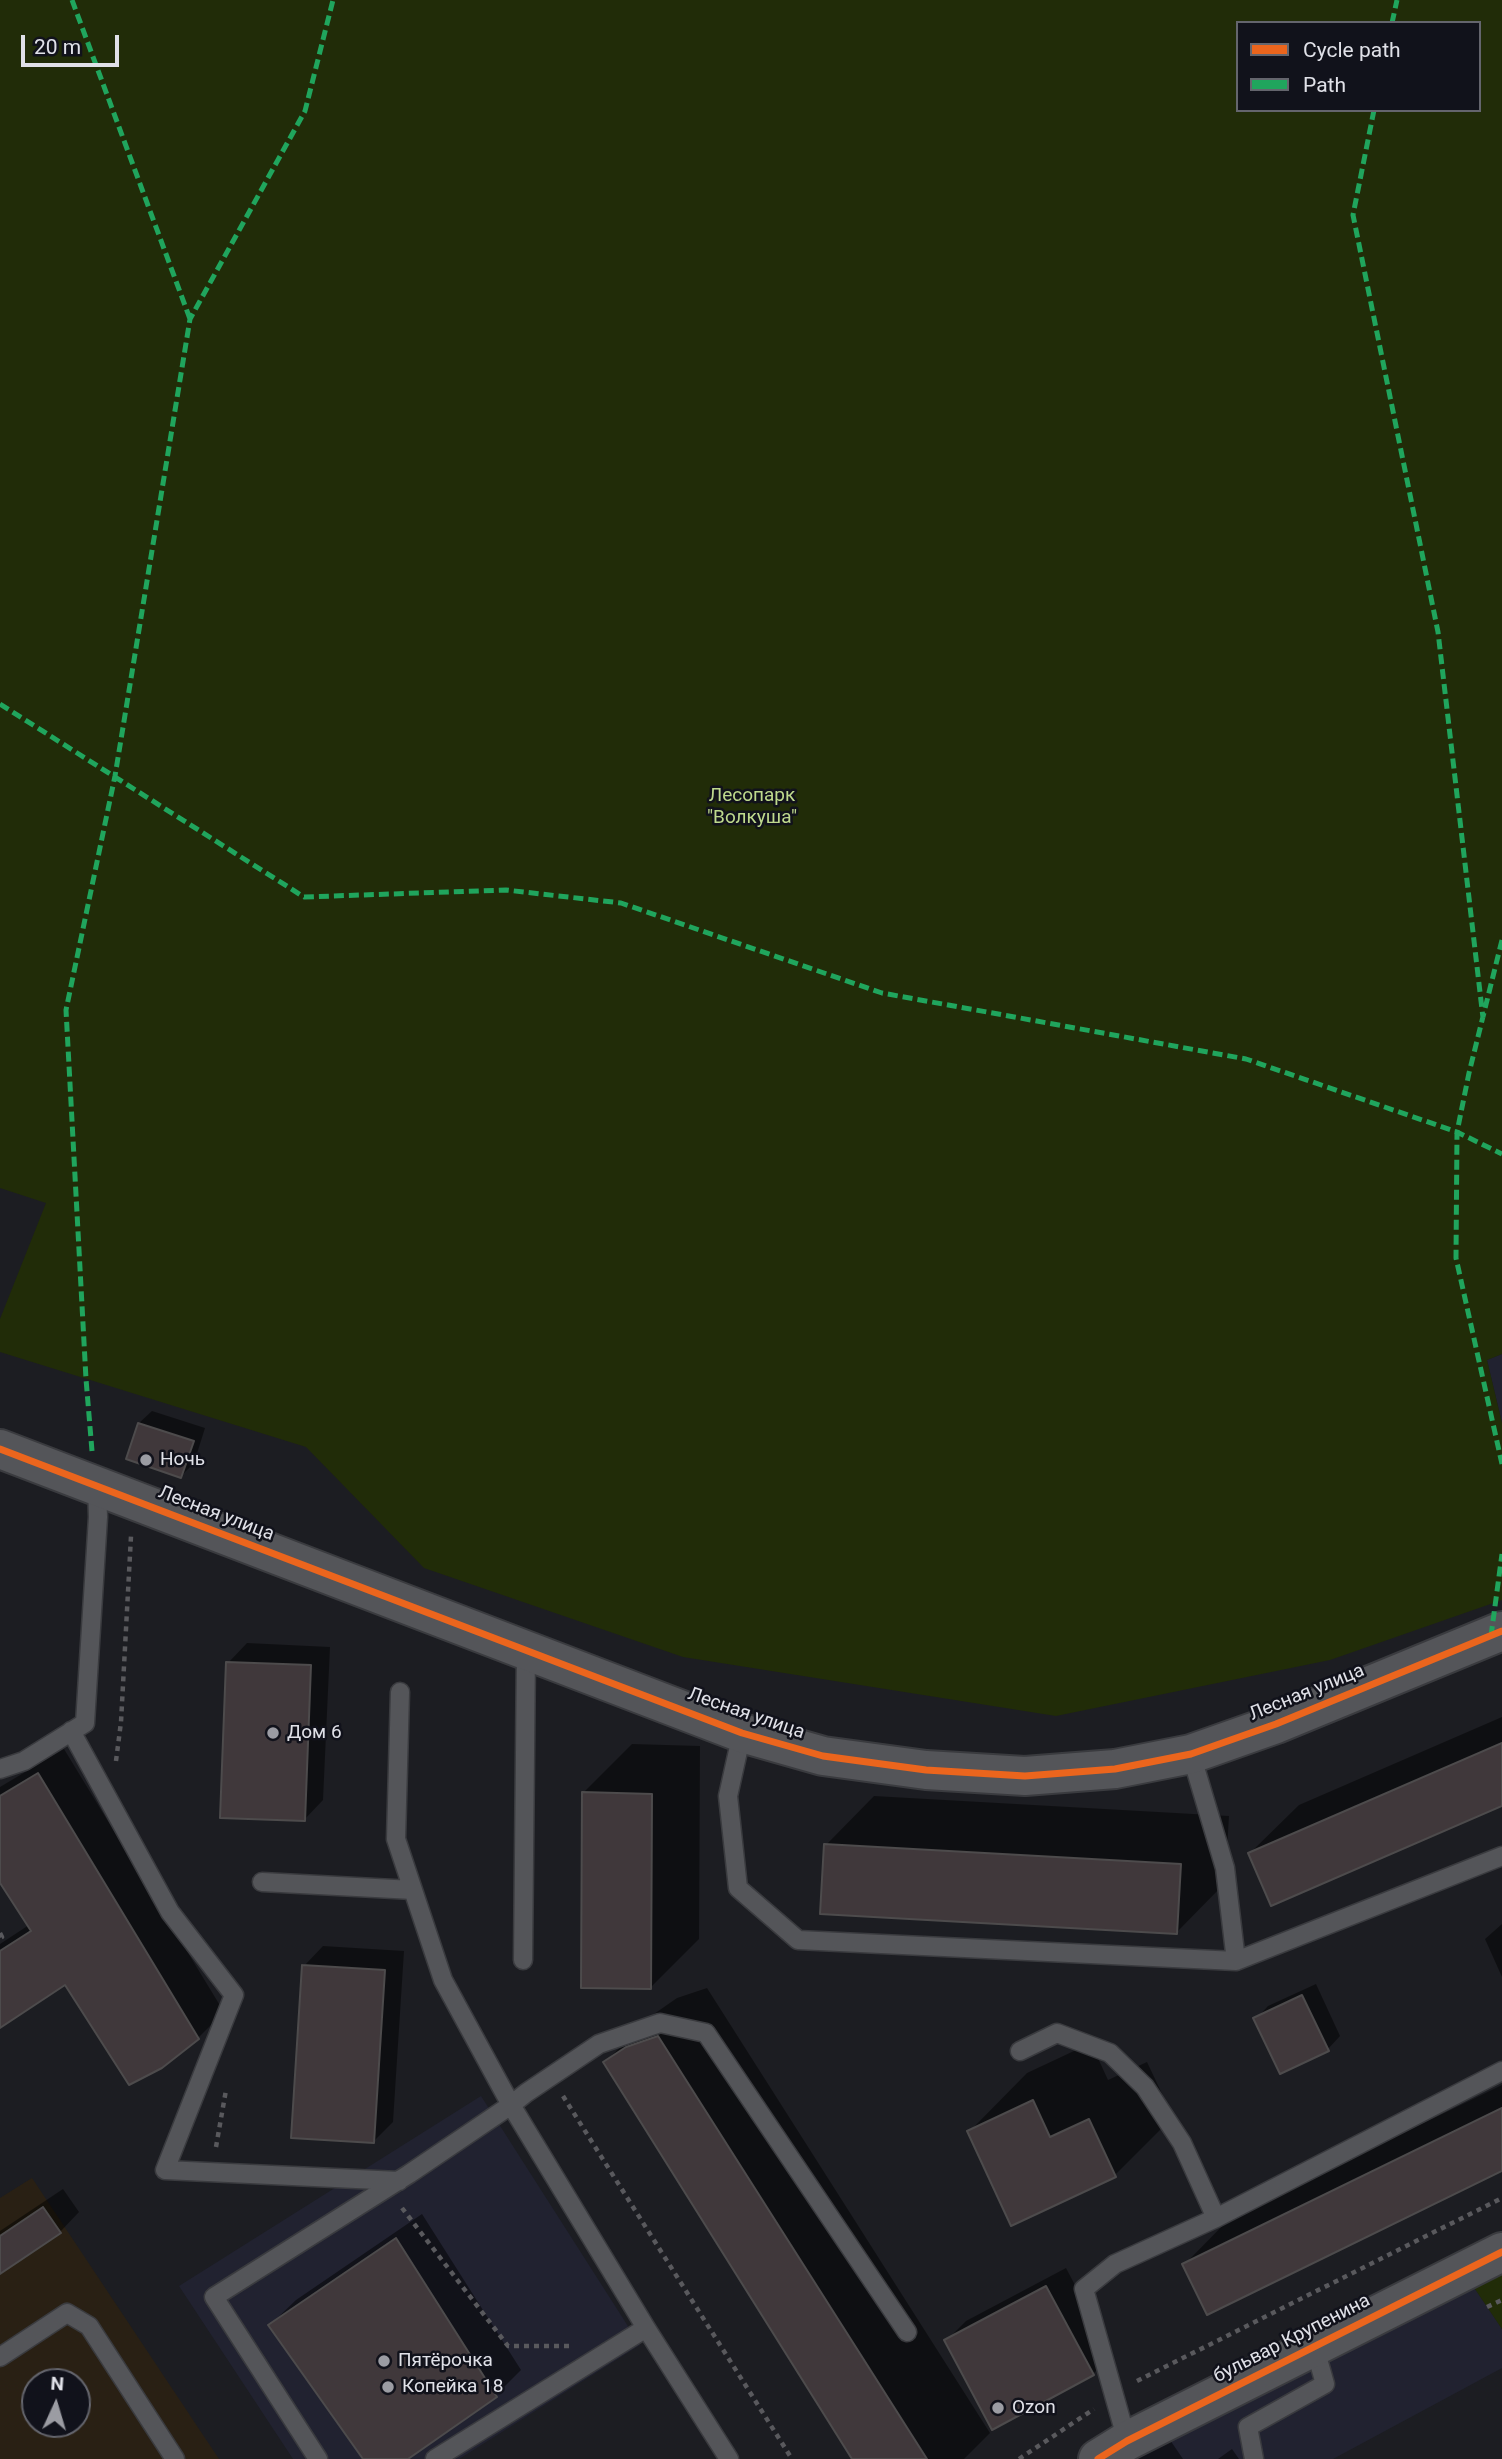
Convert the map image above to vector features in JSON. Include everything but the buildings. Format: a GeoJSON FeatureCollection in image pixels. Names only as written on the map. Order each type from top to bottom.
{"type":"FeatureCollection","features":[{"type":"Feature","properties":{"kind":"street","name":"Лесная улица"},"geometry":{"type":"LineString","coordinates":[[0,1449],[97,1501],[526,1650],[742,1733],[823,1756],[926,1770],[1025,1776],[1115,1769],[1191,1754],[1276,1724],[1502,1631]]}},
{"type":"Feature","properties":{"kind":"street","name":"бульвар Крупенина"},"geometry":{"type":"LineString","coordinates":[[1113,2450],[1314,2345],[1502,2252]]}},
{"type":"Feature","properties":{"kind":"lane"},"geometry":{"type":"LineString","coordinates":[[0,1769],[24,1761],[85,1723],[97,1501]]}},
{"type":"Feature","properties":{"kind":"lane"},"geometry":{"type":"LineString","coordinates":[[523,1960],[526,1650]]}},
{"type":"Feature","properties":{"kind":"lane"},"geometry":{"type":"LineString","coordinates":[[400,1692],[396,1839],[443,1980],[511,2105],[729,2459]]}},
{"type":"Feature","properties":{"kind":"lane"},"geometry":{"type":"LineString","coordinates":[[71,1731],[170,1912],[233,1995],[165,2170],[393,2185]]}},
{"type":"Feature","properties":{"kind":"lane"},"geometry":{"type":"LineString","coordinates":[[742,1733],[728,1796],[738,1888],[798,1940],[1236,1961],[1502,1856]]}},
{"type":"Feature","properties":{"kind":"lane"},"geometry":{"type":"LineString","coordinates":[[1191,1754],[1226,1868],[1236,1961]]}},
{"type":"Feature","properties":{"kind":"lane"},"geometry":{"type":"LineString","coordinates":[[262,1882],[412,1890]]}},
{"type":"Feature","properties":{"kind":"lane"},"geometry":{"type":"LineString","coordinates":[[318,2459],[214,2297],[393,2185],[599,2044],[660,2023],[706,2033],[908,2332]]}},
{"type":"Feature","properties":{"kind":"lane"},"geometry":{"type":"LineString","coordinates":[[1020,2051],[1057,2033],[1110,2053],[1144,2087],[1181,2143],[1216,2218]]}},
{"type":"Feature","properties":{"kind":"lane"},"geometry":{"type":"LineString","coordinates":[[1113,2450],[1114,2395],[1084,2289],[1115,2264],[1216,2218],[1502,2071]]}},
{"type":"Feature","properties":{"kind":"lane"},"geometry":{"type":"LineString","coordinates":[[0,2357],[67,2313],[89,2326],[175,2459]]}},
{"type":"Feature","properties":{"kind":"lane"},"geometry":{"type":"LineString","coordinates":[[435,2459],[646,2328]]}},
{"type":"Feature","properties":{"kind":"lane"},"geometry":{"type":"LineString","coordinates":[[1254,2459],[1248,2427],[1325,2385],[1314,2345]]}},
{"type":"Feature","properties":{"kind":"path"},"geometry":{"type":"LineString","coordinates":[[97,1501],[132,1525],[121,1722],[116,1761]]}},
{"type":"Feature","properties":{"kind":"path"},"geometry":{"type":"LineString","coordinates":[[0,1933],[0,1938]]}},
{"type":"Feature","properties":{"kind":"path"},"geometry":{"type":"LineString","coordinates":[[551,2077],[792,2459]]}},
{"type":"Feature","properties":{"kind":"path"},"geometry":{"type":"LineString","coordinates":[[212,2173],[228,2079]]}},
{"type":"Feature","properties":{"kind":"path"},"geometry":{"type":"LineString","coordinates":[[393,2185],[508,2346],[617,2345]]}},
{"type":"Feature","properties":{"kind":"path"},"geometry":{"type":"LineString","coordinates":[[1019,2459],[1133,2382],[1502,2199]]}},
{"type":"Feature","properties":{"kind":"path"},"geometry":{"type":"LineString","coordinates":[[1488,2307],[1502,2300]]}},
{"type":"Feature","properties":{"kind":"shaded area"},"geometry":{"type":"Polygon","coordinates":[[[1502,1354],[1502,1423],[1487,1360],[1502,1354]]]}},
{"type":"Feature","properties":{"kind":"shaded area"},"geometry":{"type":"Polygon","coordinates":[[[481,2096],[640,2345],[459,2459],[293,2459],[179,2286],[481,2096]]]}},
{"type":"Feature","properties":{"kind":"shaded area"},"geometry":{"type":"Polygon","coordinates":[[[32,2178],[219,2459],[0,2459],[0,2198],[32,2178]]]}},
{"type":"Feature","properties":{"kind":"shaded area"},"geometry":{"type":"Polygon","coordinates":[[[1473,2286],[1502,2329],[1502,2368],[1333,2459],[1132,2459],[1473,2286]]]}},
{"type":"Feature","properties":{"kind":"green space","name":"Лесопарк \"Волкуша\""},"geometry":{"type":"Polygon","coordinates":[[[0,0],[1502,0],[1502,1354],[1487,1360],[1502,1423],[1502,1600],[1330,1660],[1056,1716],[683,1657],[424,1568],[306,1447],[0,1352],[0,1319],[46,1203],[0,1188],[0,0]]]}},
{"type":"Feature","properties":{"kind":"green space"},"geometry":{"type":"Polygon","coordinates":[[[1502,2272],[1502,2329],[1473,2286],[1502,2272]]]}},
{"type":"Feature","properties":{"kind":"marked path"},"geometry":{"type":"LineString","coordinates":[[72,0],[190,319]]}},
{"type":"Feature","properties":{"kind":"marked path"},"geometry":{"type":"LineString","coordinates":[[92,1451],[66,1010],[115,776],[190,319],[305,111],[333,0]]}},
{"type":"Feature","properties":{"kind":"marked path"},"geometry":{"type":"LineString","coordinates":[[1392,21],[1397,0]]}},
{"type":"Feature","properties":{"kind":"marked path"},"geometry":{"type":"LineString","coordinates":[[1374,112],[1353,215],[1438,632],[1483,1018]]}},
{"type":"Feature","properties":{"kind":"marked path"},"geometry":{"type":"LineString","coordinates":[[0,704],[304,897],[506,890],[621,903],[882,993],[1246,1059],[1457,1132],[1502,1154]]}},
{"type":"Feature","properties":{"kind":"marked path"},"geometry":{"type":"LineString","coordinates":[[1502,940],[1457,1132],[1456,1258],[1502,1464]]}},
{"type":"Feature","properties":{"kind":"marked path"},"geometry":{"type":"LineString","coordinates":[[1491,1636],[1502,1554]]}},
{"type":"Feature","properties":{"kind":"cycle path"},"geometry":{"type":"LineString","coordinates":[[0,1449],[742,1733],[823,1756],[926,1770],[1025,1776],[1115,1769],[1191,1754],[1276,1724],[1502,1631]]}},
{"type":"Feature","properties":{"kind":"cycle path"},"geometry":{"type":"LineString","coordinates":[[1098,2459],[1127,2441],[1502,2252]]}},
{"type":"Feature","properties":{"kind":"place","name":"Ночь"},"geometry":{"type":"Point","coordinates":[146,1460]}},
{"type":"Feature","properties":{"kind":"place","name":"Дом 6"},"geometry":{"type":"Point","coordinates":[273,1733]}},
{"type":"Feature","properties":{"kind":"place","name":"Пятёрочка"},"geometry":{"type":"Point","coordinates":[384,2361]}},
{"type":"Feature","properties":{"kind":"place","name":"Копейка 18"},"geometry":{"type":"Point","coordinates":[388,2387]}},
{"type":"Feature","properties":{"kind":"place","name":"Ozon"},"geometry":{"type":"Point","coordinates":[998,2408]}}]}
